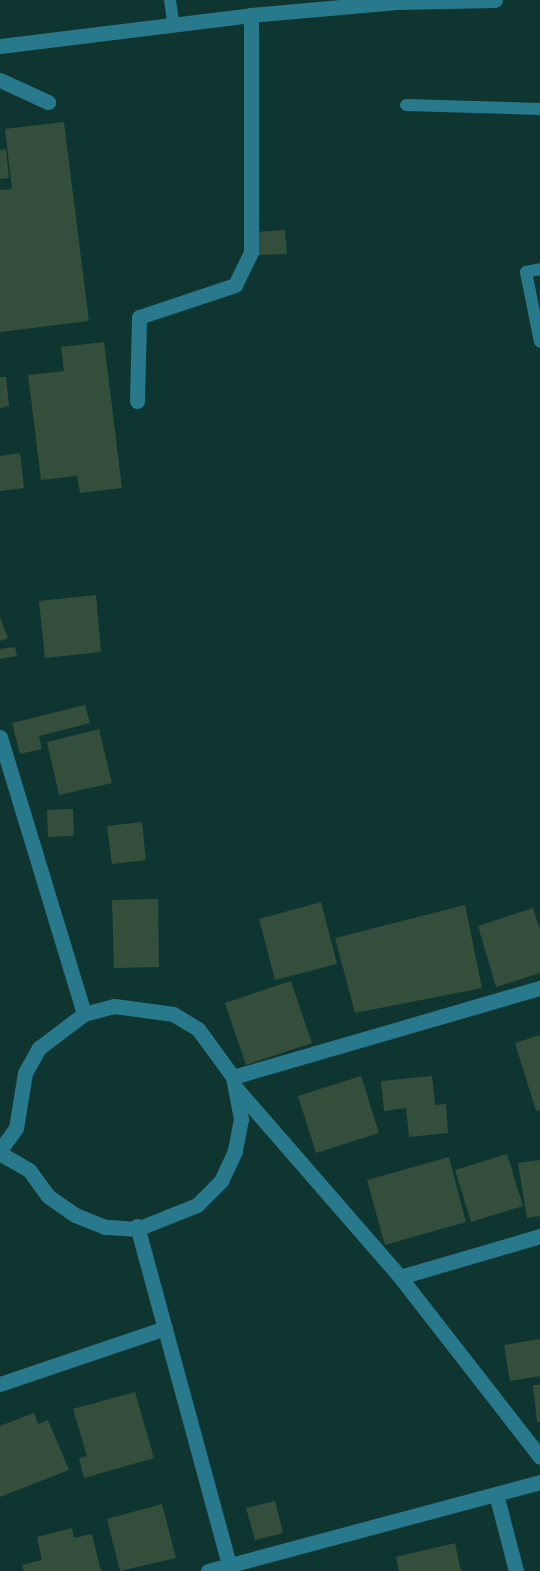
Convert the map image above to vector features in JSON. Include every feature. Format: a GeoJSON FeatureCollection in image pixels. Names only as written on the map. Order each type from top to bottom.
{"type":"FeatureCollection","features":[{"type":"Feature","properties":{"kind":"street"},"geometry":{"type":"LineString","coordinates":[[0,46],[172,22],[396,2],[495,0]]}},
{"type":"Feature","properties":{"kind":"street"},"geometry":{"type":"LineString","coordinates":[[137,401],[139,317],[235,285],[251,252],[251,15]]}},
{"type":"Feature","properties":{"kind":"street"},"geometry":{"type":"LineString","coordinates":[[0,80],[48,102]]}},
{"type":"Feature","properties":{"kind":"street"},"geometry":{"type":"LineString","coordinates":[[0,737],[84,1014]]}},
{"type":"Feature","properties":{"kind":"street"},"geometry":{"type":"LineString","coordinates":[[234,1082],[540,988]]}},
{"type":"Feature","properties":{"kind":"street"},"geometry":{"type":"LineString","coordinates":[[234,1082],[241,1119],[236,1151],[221,1181],[198,1205],[137,1226],[105,1227],[75,1215],[48,1196],[29,1170],[0,1151],[16,1128],[22,1082],[39,1048],[84,1014],[144,1006],[172,1014],[198,1029],[234,1082],[400,1277],[540,1457]]}},
{"type":"Feature","properties":{"kind":"street"},"geometry":{"type":"LineString","coordinates":[[0,1133],[16,1128]]}},
{"type":"Feature","properties":{"kind":"street"},"geometry":{"type":"LineString","coordinates":[[137,1226],[230,1568]]}},
{"type":"Feature","properties":{"kind":"street"},"geometry":{"type":"LineString","coordinates":[[400,1277],[540,1236]]}},
{"type":"Feature","properties":{"kind":"street"},"geometry":{"type":"LineString","coordinates":[[0,1384],[165,1328]]}},
{"type":"Feature","properties":{"kind":"street"},"geometry":{"type":"LineString","coordinates":[[208,1571],[230,1568],[540,1482]]}},
{"type":"Feature","properties":{"kind":"street"},"geometry":{"type":"LineString","coordinates":[[496,1494],[516,1571]]}},
{"type":"Feature","properties":{"kind":"lane"},"geometry":{"type":"LineString","coordinates":[[170,0],[172,22]]}},
{"type":"Feature","properties":{"kind":"lane"},"geometry":{"type":"LineString","coordinates":[[406,105],[540,109]]}},
{"type":"Feature","properties":{"kind":"lane"},"geometry":{"type":"LineString","coordinates":[[540,269],[526,272],[540,342]]}},
{"type":"Feature","properties":{"kind":"building"},"geometry":{"type":"Polygon","coordinates":[[[64,122],[89,321],[0,332],[0,190],[12,189],[5,129],[64,122]]]}},
{"type":"Feature","properties":{"kind":"building"},"geometry":{"type":"Polygon","coordinates":[[[6,149],[9,178],[0,179],[0,150],[6,149]]]}},
{"type":"Feature","properties":{"kind":"building"},"geometry":{"type":"Polygon","coordinates":[[[285,230],[287,254],[258,255],[256,232],[285,230]]]}},
{"type":"Feature","properties":{"kind":"building"},"geometry":{"type":"Polygon","coordinates":[[[104,342],[122,488],[80,493],[77,476],[41,480],[28,375],[64,371],[61,347],[104,342]]]}},
{"type":"Feature","properties":{"kind":"building"},"geometry":{"type":"Polygon","coordinates":[[[0,377],[6,377],[9,406],[0,408],[0,377]]]}},
{"type":"Feature","properties":{"kind":"building"},"geometry":{"type":"Polygon","coordinates":[[[20,453],[24,488],[0,491],[0,456],[20,453]]]}},
{"type":"Feature","properties":{"kind":"building"},"geometry":{"type":"Polygon","coordinates":[[[96,595],[101,652],[45,658],[39,601],[96,595]]]}},
{"type":"Feature","properties":{"kind":"building"},"geometry":{"type":"Polygon","coordinates":[[[0,617],[8,638],[0,641],[0,617]]]}},
{"type":"Feature","properties":{"kind":"building"},"geometry":{"type":"Polygon","coordinates":[[[15,647],[17,656],[0,659],[0,649],[15,647]]]}},
{"type":"Feature","properties":{"kind":"building"},"geometry":{"type":"Polygon","coordinates":[[[85,705],[90,723],[39,736],[42,749],[20,754],[12,723],[85,705]]]}},
{"type":"Feature","properties":{"kind":"building"},"geometry":{"type":"Polygon","coordinates":[[[99,729],[112,783],[59,795],[47,742],[99,729]]]}},
{"type":"Feature","properties":{"kind":"building"},"geometry":{"type":"Polygon","coordinates":[[[73,809],[74,836],[48,837],[47,810],[73,809]]]}},
{"type":"Feature","properties":{"kind":"building"},"geometry":{"type":"Polygon","coordinates":[[[142,822],[146,860],[112,864],[107,826],[142,822]]]}},
{"type":"Feature","properties":{"kind":"building"},"geometry":{"type":"Polygon","coordinates":[[[158,899],[159,967],[114,968],[112,900],[158,899]]]}},
{"type":"Feature","properties":{"kind":"building"},"geometry":{"type":"Polygon","coordinates":[[[321,902],[337,964],[275,980],[259,919],[321,902]]]}},
{"type":"Feature","properties":{"kind":"building"},"geometry":{"type":"Polygon","coordinates":[[[465,905],[482,988],[355,1013],[335,938],[465,905]]]}},
{"type":"Feature","properties":{"kind":"building"},"geometry":{"type":"Polygon","coordinates":[[[533,908],[540,930],[540,973],[496,987],[478,926],[533,908]]]}},
{"type":"Feature","properties":{"kind":"building"},"geometry":{"type":"Polygon","coordinates":[[[291,981],[312,1043],[246,1065],[225,1003],[291,981]]]}},
{"type":"Feature","properties":{"kind":"building"},"geometry":{"type":"Polygon","coordinates":[[[540,1035],[540,1110],[536,1111],[515,1043],[540,1035]]]}},
{"type":"Feature","properties":{"kind":"building"},"geometry":{"type":"Polygon","coordinates":[[[361,1076],[379,1133],[316,1153],[298,1096],[361,1076]]]}},
{"type":"Feature","properties":{"kind":"building"},"geometry":{"type":"Polygon","coordinates":[[[432,1076],[435,1105],[446,1104],[448,1133],[409,1137],[406,1108],[384,1111],[381,1081],[432,1076]]]}},
{"type":"Feature","properties":{"kind":"building"},"geometry":{"type":"Polygon","coordinates":[[[507,1154],[523,1206],[471,1222],[455,1170],[507,1154]]]}},
{"type":"Feature","properties":{"kind":"building"},"geometry":{"type":"Polygon","coordinates":[[[449,1157],[466,1222],[385,1245],[367,1180],[449,1157]]]}},
{"type":"Feature","properties":{"kind":"building"},"geometry":{"type":"Polygon","coordinates":[[[540,1160],[540,1216],[527,1218],[518,1163],[540,1160]]]}},
{"type":"Feature","properties":{"kind":"building"},"geometry":{"type":"Polygon","coordinates":[[[540,1339],[540,1376],[510,1381],[504,1345],[540,1339]]]}},
{"type":"Feature","properties":{"kind":"building"},"geometry":{"type":"Polygon","coordinates":[[[533,1385],[540,1385],[540,1422],[537,1422],[533,1385]]]}},
{"type":"Feature","properties":{"kind":"building"},"geometry":{"type":"Polygon","coordinates":[[[135,1392],[154,1458],[84,1478],[79,1458],[87,1456],[73,1409],[135,1392]]]}},
{"type":"Feature","properties":{"kind":"building"},"geometry":{"type":"Polygon","coordinates":[[[34,1413],[38,1424],[48,1420],[69,1470],[0,1497],[0,1426],[34,1413]]]}},
{"type":"Feature","properties":{"kind":"building"},"geometry":{"type":"Polygon","coordinates":[[[275,1501],[283,1533],[255,1540],[246,1508],[275,1501]]]}},
{"type":"Feature","properties":{"kind":"building"},"geometry":{"type":"Polygon","coordinates":[[[162,1504],[176,1558],[120,1571],[107,1519],[162,1504]]]}},
{"type":"Feature","properties":{"kind":"building"},"geometry":{"type":"Polygon","coordinates":[[[72,1528],[74,1538],[92,1534],[101,1571],[24,1571],[22,1565],[42,1560],[37,1537],[72,1528]]]}},
{"type":"Feature","properties":{"kind":"building"},"geometry":{"type":"Polygon","coordinates":[[[455,1543],[461,1571],[399,1571],[396,1557],[455,1543]]]}}]}
